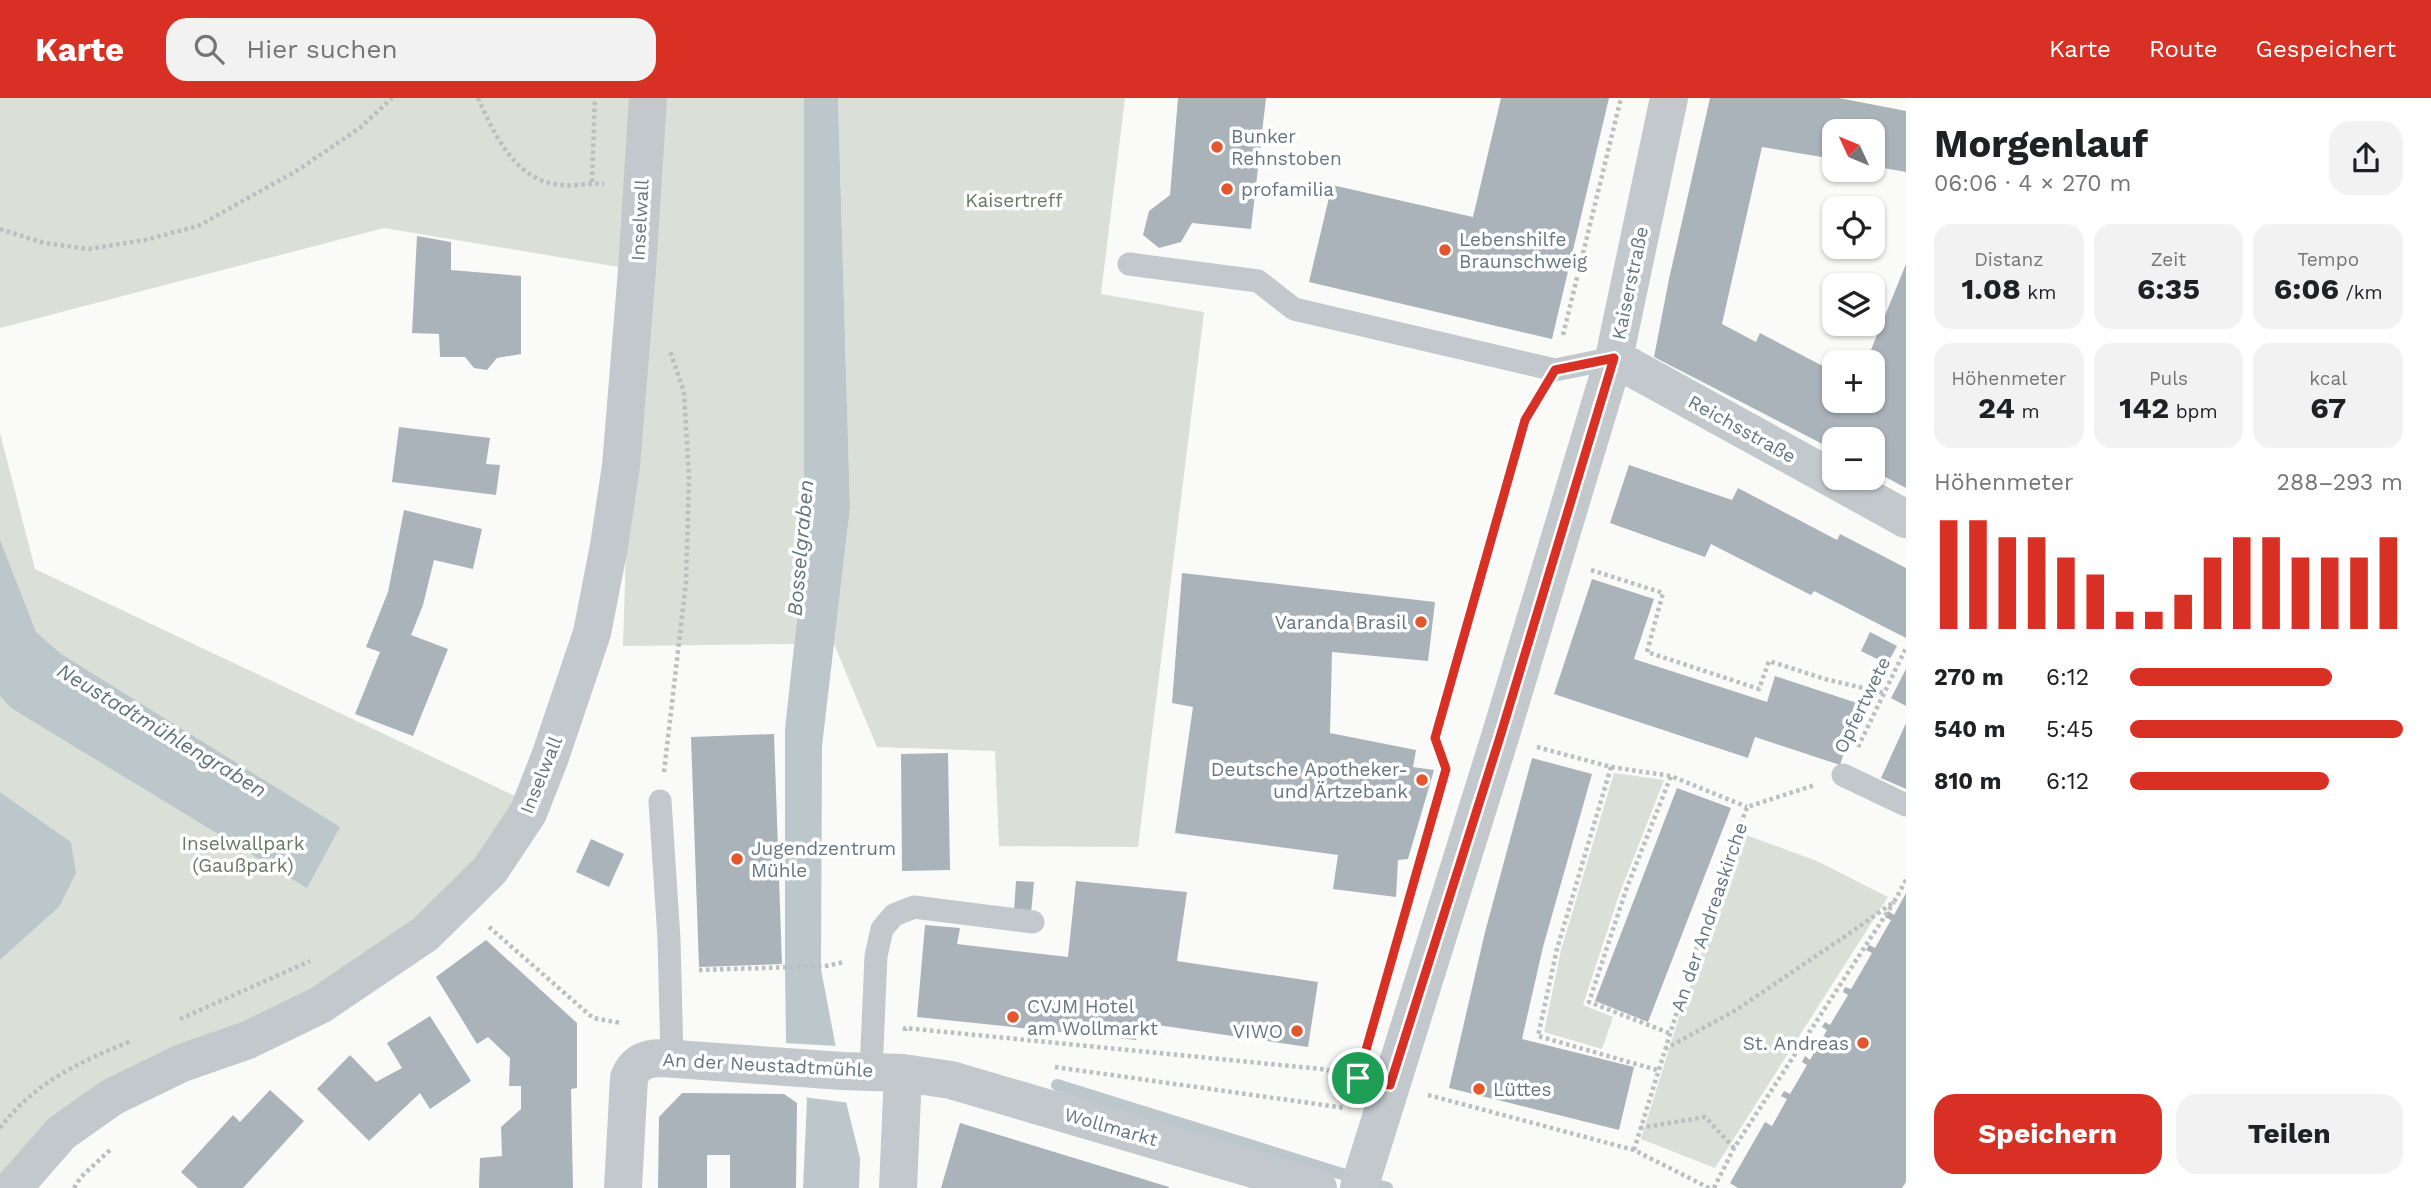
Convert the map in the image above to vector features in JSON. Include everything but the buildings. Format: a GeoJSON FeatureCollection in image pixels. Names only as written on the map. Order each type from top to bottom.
{"type":"FeatureCollection","features":[{"type":"Feature","properties":{"kind":"street","name":"Inselwall"},"geometry":{"type":"LineString","coordinates":[[13,1188],[61,1133],[103,1102],[182,1063],[248,1040],[320,1005],[425,934],[490,870],[532,804],[592,633],[621,466],[648,98]]}},
{"type":"Feature","properties":{"kind":"street","name":"Kaiserstraße"},"geometry":{"type":"LineString","coordinates":[[1360,1182],[1500,737],[1614,358],[1669,98]]}},
{"type":"Feature","properties":{"kind":"street","name":"Reichsstraße"},"geometry":{"type":"LineString","coordinates":[[1614,358],[1906,519]]}},
{"type":"Feature","properties":{"kind":"street","name":"An der Neustadtmühle"},"geometry":{"type":"LineString","coordinates":[[654,1062],[872,1072]]}},
{"type":"Feature","properties":{"kind":"street"},"geometry":{"type":"LineString","coordinates":[[623,1188],[627,1084],[631,1071],[654,1062]]}},
{"type":"Feature","properties":{"kind":"street"},"geometry":{"type":"LineString","coordinates":[[872,1072],[898,1188]]}},
{"type":"Feature","properties":{"kind":"street","name":"Wollmarkt"},"geometry":{"type":"LineString","coordinates":[[872,1072],[951,1080],[1318,1188]]}},
{"type":"Feature","properties":{"kind":"lane"},"geometry":{"type":"LineString","coordinates":[[1129,264],[1258,281],[1294,309],[1555,370],[1614,358]]}},
{"type":"Feature","properties":{"kind":"lane"},"geometry":{"type":"LineString","coordinates":[[1843,775],[1906,806]]}},
{"type":"Feature","properties":{"kind":"lane"},"geometry":{"type":"LineString","coordinates":[[654,1062],[671,971],[660,801]]}},
{"type":"Feature","properties":{"kind":"lane"},"geometry":{"type":"LineString","coordinates":[[872,1072],[876,956],[882,929],[894,915],[914,906],[1033,922]]}},
{"type":"Feature","properties":{"kind":"path"},"geometry":{"type":"LineString","coordinates":[[0,229],[44,243],[89,249],[145,240],[198,226],[298,170],[361,127],[392,98]]}},
{"type":"Feature","properties":{"kind":"path"},"geometry":{"type":"LineString","coordinates":[[478,98],[495,135],[527,173],[560,185],[592,182],[614,185],[642,196]]}},
{"type":"Feature","properties":{"kind":"path"},"geometry":{"type":"LineString","coordinates":[[592,182],[595,98]]}},
{"type":"Feature","properties":{"kind":"path"},"geometry":{"type":"LineString","coordinates":[[1443,782],[1446,769],[1435,738],[1525,420],[1555,370],[1621,98]]}},
{"type":"Feature","properties":{"kind":"path"},"geometry":{"type":"LineString","coordinates":[[633,323],[656,334],[673,355],[684,392],[689,478],[686,582],[660,801]]}},
{"type":"Feature","properties":{"kind":"path"},"geometry":{"type":"LineString","coordinates":[[1584,568],[1663,593],[1647,652],[1759,689],[1769,661],[1825,679],[1884,693]]}},
{"type":"Feature","properties":{"kind":"path","name":"Opfertwete"},"geometry":{"type":"LineString","coordinates":[[1843,775],[1906,648]]}},
{"type":"Feature","properties":{"kind":"path"},"geometry":{"type":"LineString","coordinates":[[1500,737],[1611,767],[1671,776],[1747,807]]}},
{"type":"Feature","properties":{"kind":"path"},"geometry":{"type":"LineString","coordinates":[[1611,767],[1557,949],[1538,1036],[1657,1070]]}},
{"type":"Feature","properties":{"kind":"path","name":"An der Andreaskirche"},"geometry":{"type":"LineString","coordinates":[[1634,1150],[1705,920],[1747,807],[1843,775]]}},
{"type":"Feature","properties":{"kind":"path"},"geometry":{"type":"LineString","coordinates":[[1669,1033],[1589,1002],[1626,890],[1671,776]]}},
{"type":"Feature","properties":{"kind":"path"},"geometry":{"type":"LineString","coordinates":[[1714,1188],[1734,1148],[1906,880]]}},
{"type":"Feature","properties":{"kind":"path"},"geometry":{"type":"LineString","coordinates":[[1664,1050],[1736,1010],[1894,902]]}},
{"type":"Feature","properties":{"kind":"path"},"geometry":{"type":"LineString","coordinates":[[176,1021],[319,956]]}},
{"type":"Feature","properties":{"kind":"path"},"geometry":{"type":"LineString","coordinates":[[671,971],[825,965]]}},
{"type":"Feature","properties":{"kind":"path"},"geometry":{"type":"LineString","coordinates":[[542,973],[593,1018],[621,1023]]}},
{"type":"Feature","properties":{"kind":"path"},"geometry":{"type":"LineString","coordinates":[[872,1072],[905,1028],[1321,1069],[1386,1099]]}},
{"type":"Feature","properties":{"kind":"path"},"geometry":{"type":"LineString","coordinates":[[0,1129],[9,1116],[46,1082],[96,1055],[142,1036]]}},
{"type":"Feature","properties":{"kind":"path"},"geometry":{"type":"LineString","coordinates":[[1055,1067],[1386,1099],[1634,1150],[1709,1188]]}},
{"type":"Feature","properties":{"kind":"path"},"geometry":{"type":"LineString","coordinates":[[1640,1128],[1705,1117],[1734,1148]]}},
{"type":"Feature","properties":{"kind":"green space"},"geometry":{"type":"Polygon","coordinates":[[[0,98],[804,98],[804,555],[794,644],[623,646],[637,270],[384,228],[0,328],[0,98]]]}},
{"type":"Feature","properties":{"kind":"green space","name":"Kaisertreff"},"geometry":{"type":"Polygon","coordinates":[[[838,98],[1125,98],[1101,294],[1204,312],[1138,847],[999,846],[995,751],[877,747],[834,644],[850,508],[838,98]]]}},
{"type":"Feature","properties":{"kind":"green space","name":"Inselwallpark (Gaußpark)"},"geometry":{"type":"Polygon","coordinates":[[[0,433],[35,569],[532,804],[448,912],[182,1063],[0,1188],[0,960],[59,907],[71,842],[0,792],[0,433]]]}},
{"type":"Feature","properties":{"kind":"green space"},"geometry":{"type":"Polygon","coordinates":[[[1614,773],[1664,780],[1619,895],[1583,1005],[1613,1017],[1602,1049],[1544,1032],[1561,950],[1614,773]]]}},
{"type":"Feature","properties":{"kind":"green space"},"geometry":{"type":"Polygon","coordinates":[[[1743,834],[1817,861],[1888,897],[1715,1168],[1641,1139],[1679,1017],[1743,834]]]}},
{"type":"Feature","properties":{"kind":"water"},"geometry":{"type":"Polygon","coordinates":[[[804,98],[838,98],[850,508],[822,746],[821,969],[847,1106],[860,1158],[859,1188],[803,1188],[807,1100],[786,1043],[785,729],[804,555],[804,98]]]}},
{"type":"Feature","properties":{"kind":"water","name":"Neustadtmühlengraben"},"geometry":{"type":"Polygon","coordinates":[[[0,540],[36,632],[61,654],[340,827],[307,888],[11,708],[0,696],[0,540]]]}},
{"type":"Feature","properties":{"kind":"water"},"geometry":{"type":"Polygon","coordinates":[[[0,792],[71,842],[76,873],[59,907],[0,960],[0,792]]]}},
{"type":"Feature","properties":{"kind":"pier"},"geometry":{"type":"Polygon","coordinates":[[[783,1043],[837,1046],[850,1103],[803,1097],[783,1043]]]}},
{"type":"Feature","properties":{"kind":"waterway"},"geometry":{"type":"LineString","coordinates":[[1057,1085],[1387,1188]]}},
{"type":"Feature","properties":{"kind":"place","name":"Bunker Rehnstoben"},"geometry":{"type":"Point","coordinates":[1217,147]}},
{"type":"Feature","properties":{"kind":"place","name":"profamilia"},"geometry":{"type":"Point","coordinates":[1227,189]}},
{"type":"Feature","properties":{"kind":"place","name":"Lebenshilfe Braunschweig"},"geometry":{"type":"Point","coordinates":[1445,250]}},
{"type":"Feature","properties":{"kind":"place","name":"Varanda Brasil"},"geometry":{"type":"Point","coordinates":[1421,622]}},
{"type":"Feature","properties":{"kind":"place","name":"Deutsche Apotheker- und Ärtzebank"},"geometry":{"type":"Point","coordinates":[1422,780]}},
{"type":"Feature","properties":{"kind":"place","name":"Jugendzentrum Mühle"},"geometry":{"type":"Point","coordinates":[737,859]}},
{"type":"Feature","properties":{"kind":"place","name":"CVJM Hotel am Wollmarkt"},"geometry":{"type":"Point","coordinates":[1013,1017]}},
{"type":"Feature","properties":{"kind":"place","name":"VIWO"},"geometry":{"type":"Point","coordinates":[1297,1031]}},
{"type":"Feature","properties":{"kind":"place","name":"St. Andreas"},"geometry":{"type":"Point","coordinates":[1863,1043]}},
{"type":"Feature","properties":{"kind":"place","name":"Lüttes"},"geometry":{"type":"Point","coordinates":[1479,1089]}},
{"type":"Feature","properties":{"kind":"route"},"geometry":{"type":"LineString","coordinates":[[1614,358],[1500,737],[1390,1085],[1358,1078],[1446,769],[1435,738],[1525,420],[1555,370],[1614,358]]}},
{"type":"Feature","properties":{"kind":"water label","name":"Bosselgraben"},"geometry":{"type":"Point","coordinates":[800,548]}}]}
